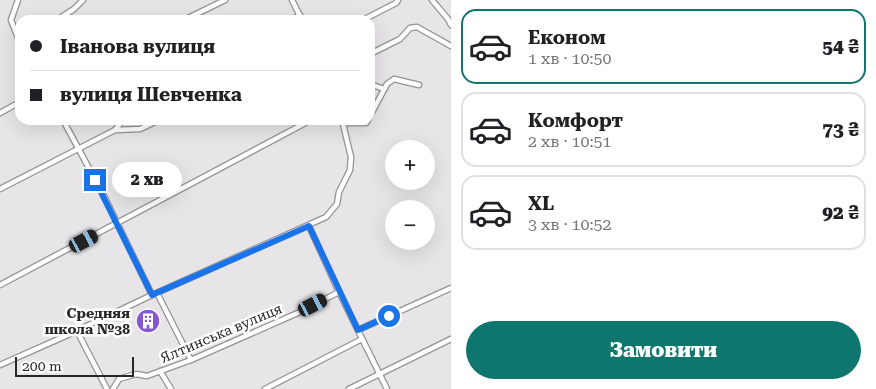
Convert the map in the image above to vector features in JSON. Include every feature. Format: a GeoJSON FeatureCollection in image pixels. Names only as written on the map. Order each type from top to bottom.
{"type":"FeatureCollection","features":[{"type":"Feature","properties":{"kind":"street"},"geometry":{"type":"LineString","coordinates":[[15,32],[11,20],[18,0]]}},
{"type":"Feature","properties":{"kind":"street"},"geometry":{"type":"LineString","coordinates":[[65,15],[83,0]]}},
{"type":"Feature","properties":{"kind":"street"},"geometry":{"type":"LineString","coordinates":[[194,15],[225,0]]}},
{"type":"Feature","properties":{"kind":"street"},"geometry":{"type":"LineString","coordinates":[[292,0],[300,15]]}},
{"type":"Feature","properties":{"kind":"street"},"geometry":{"type":"LineString","coordinates":[[373,15],[396,3],[398,0]]}},
{"type":"Feature","properties":{"kind":"street"},"geometry":{"type":"LineString","coordinates":[[432,0],[451,25]]}},
{"type":"Feature","properties":{"kind":"street"},"geometry":{"type":"LineString","coordinates":[[375,52],[400,39],[410,28],[417,27],[451,46]]}},
{"type":"Feature","properties":{"kind":"street"},"geometry":{"type":"LineString","coordinates":[[375,106],[387,84],[394,79],[419,85]]}},
{"type":"Feature","properties":{"kind":"street"},"geometry":{"type":"LineString","coordinates":[[375,86],[384,89]]}},
{"type":"Feature","properties":{"kind":"street"},"geometry":{"type":"LineString","coordinates":[[0,113],[15,105]]}},
{"type":"Feature","properties":{"kind":"street"},"geometry":{"type":"LineString","coordinates":[[65,125],[154,294],[191,360]]}},
{"type":"Feature","properties":{"kind":"street"},"geometry":{"type":"LineString","coordinates":[[115,130],[119,125]]}},
{"type":"Feature","properties":{"kind":"street"},"geometry":{"type":"LineString","coordinates":[[0,189],[115,130],[140,129],[148,125]]}},
{"type":"Feature","properties":{"kind":"street"},"geometry":{"type":"LineString","coordinates":[[0,285],[302,125]]}},
{"type":"Feature","properties":{"kind":"street"},"geometry":{"type":"LineString","coordinates":[[0,365],[326,218],[337,204],[339,192],[350,170],[351,157],[344,125]]}},
{"type":"Feature","properties":{"kind":"street"},"geometry":{"type":"LineString","coordinates":[[309,226],[387,389]]}},
{"type":"Feature","properties":{"kind":"street"},"geometry":{"type":"LineString","coordinates":[[358,330],[451,288]]}},
{"type":"Feature","properties":{"kind":"street","name":"Ялтинська вулиця"},"geometry":{"type":"LineString","coordinates":[[113,389],[119,379],[136,374],[147,376],[191,360],[300,312],[339,292]]}},
{"type":"Feature","properties":{"kind":"street"},"geometry":{"type":"LineString","coordinates":[[77,331],[107,389]]}},
{"type":"Feature","properties":{"kind":"street"},"geometry":{"type":"LineString","coordinates":[[266,389],[362,338]]}},
{"type":"Feature","properties":{"kind":"street"},"geometry":{"type":"LineString","coordinates":[[349,389],[451,339]]}},
{"type":"Feature","properties":{"kind":"street"},"geometry":{"type":"LineString","coordinates":[[160,371],[171,389]]}},
{"type":"Feature","properties":{"kind":"place","name":"Средняя школа №38"},"geometry":{"type":"Point","coordinates":[148,321]}},
{"type":"Feature","properties":{"kind":"route"},"geometry":{"type":"LineString","coordinates":[[95,180],[152,295],[309,226],[358,330],[389,316]]}}]}
